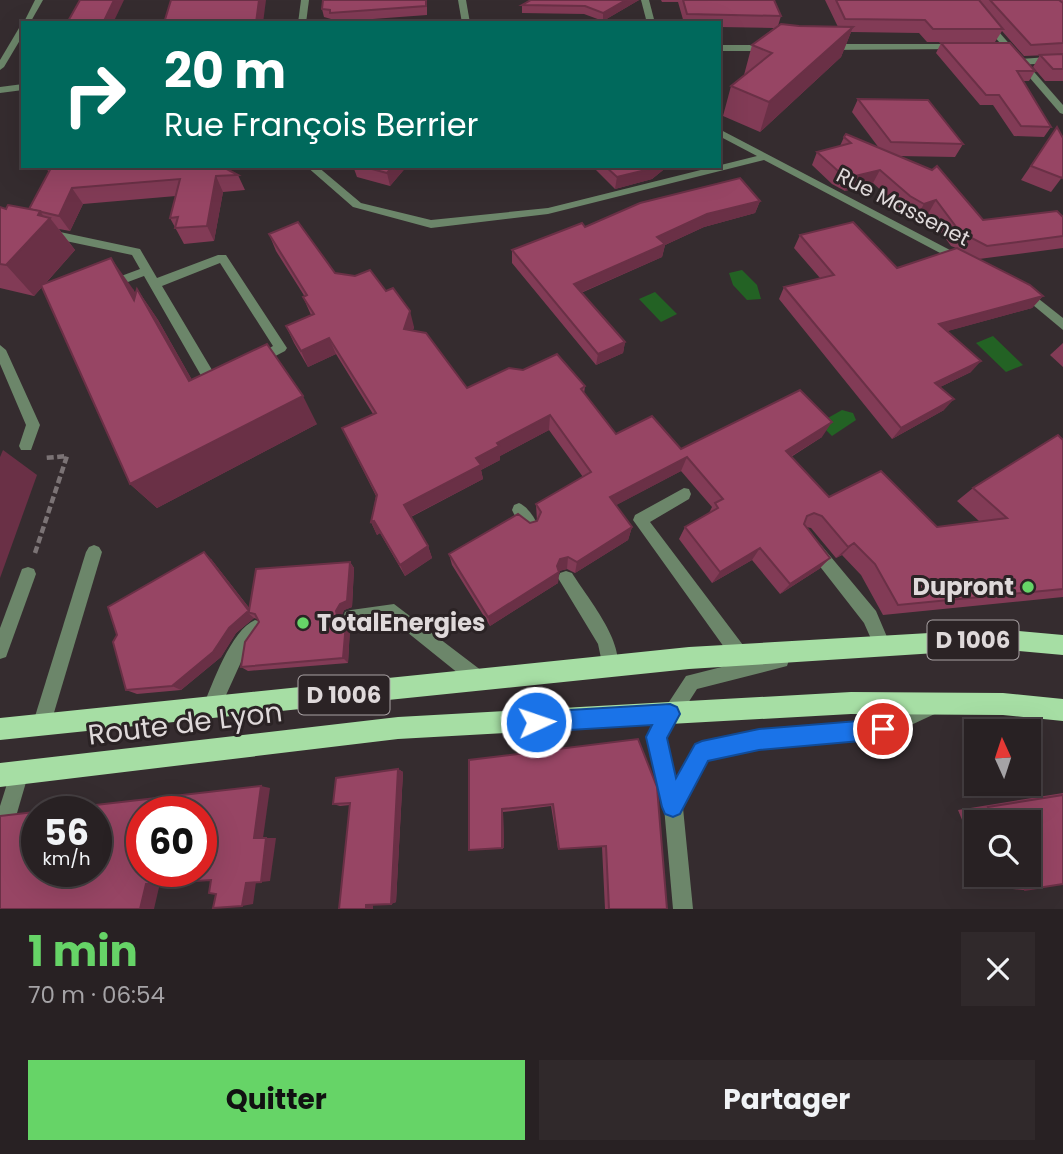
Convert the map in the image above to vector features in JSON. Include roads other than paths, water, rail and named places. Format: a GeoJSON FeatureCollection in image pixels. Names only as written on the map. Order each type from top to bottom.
{"type":"FeatureCollection","features":[{"type":"Feature","properties":{"kind":"main road","name":"D 1006"},"geometry":{"type":"LineString","coordinates":[[0,730],[610,666],[740,655],[882,644],[998,639],[1063,645]]}},
{"type":"Feature","properties":{"kind":"main road","name":"D 1006"},"geometry":{"type":"LineString","coordinates":[[670,714],[851,703],[942,702],[1063,710]]}},
{"type":"Feature","properties":{"kind":"main road","name":"Route de Lyon"},"geometry":{"type":"LineString","coordinates":[[10,774],[398,728],[670,714]]}},
{"type":"Feature","properties":{"kind":"street"},"geometry":{"type":"LineString","coordinates":[[27,21],[39,0]]}},
{"type":"Feature","properties":{"kind":"street"},"geometry":{"type":"LineString","coordinates":[[302,21],[305,0]]}},
{"type":"Feature","properties":{"kind":"street"},"geometry":{"type":"LineString","coordinates":[[462,0],[466,21]]}},
{"type":"Feature","properties":{"kind":"street"},"geometry":{"type":"LineString","coordinates":[[645,0],[650,21]]}},
{"type":"Feature","properties":{"kind":"street"},"geometry":{"type":"LineString","coordinates":[[967,0],[1063,111]]}},
{"type":"Feature","properties":{"kind":"street"},"geometry":{"type":"LineString","coordinates":[[0,67],[21,31]]}},
{"type":"Feature","properties":{"kind":"street"},"geometry":{"type":"LineString","coordinates":[[815,47],[966,47]]}},
{"type":"Feature","properties":{"kind":"street"},"geometry":{"type":"LineString","coordinates":[[993,47],[1007,47]]}},
{"type":"Feature","properties":{"kind":"street"},"geometry":{"type":"LineString","coordinates":[[721,48],[788,48]]}},
{"type":"Feature","properties":{"kind":"street"},"geometry":{"type":"LineString","coordinates":[[1020,62],[1063,59]]}},
{"type":"Feature","properties":{"kind":"street"},"geometry":{"type":"LineString","coordinates":[[0,90],[21,87]]}},
{"type":"Feature","properties":{"kind":"street","name":"Rue Massenet"},"geometry":{"type":"LineString","coordinates":[[721,133],[975,266]]}},
{"type":"Feature","properties":{"kind":"street"},"geometry":{"type":"LineString","coordinates":[[721,168],[764,157]]}},
{"type":"Feature","properties":{"kind":"street"},"geometry":{"type":"LineString","coordinates":[[313,168],[357,205],[431,224],[548,211],[720,168]]}},
{"type":"Feature","properties":{"kind":"street"},"geometry":{"type":"LineString","coordinates":[[27,229],[136,252],[154,284],[212,382],[281,348],[222,258],[154,284]]}},
{"type":"Feature","properties":{"kind":"street"},"geometry":{"type":"LineString","coordinates":[[98,283],[110,286],[147,271]]}},
{"type":"Feature","properties":{"kind":"street"},"geometry":{"type":"LineString","coordinates":[[1013,286],[1025,292],[1063,325]]}},
{"type":"Feature","properties":{"kind":"street"},"geometry":{"type":"LineString","coordinates":[[0,350],[33,425],[26,446]]}},
{"type":"Feature","properties":{"kind":"street"},"geometry":{"type":"LineString","coordinates":[[684,494],[640,520],[740,655]]}},
{"type":"Feature","properties":{"kind":"street"},"geometry":{"type":"LineString","coordinates":[[520,510],[531,526]]}},
{"type":"Feature","properties":{"kind":"street"},"geometry":{"type":"LineString","coordinates":[[804,535],[870,617],[882,644]]}},
{"type":"Feature","properties":{"kind":"street"},"geometry":{"type":"LineString","coordinates":[[41,726],[94,552]]}},
{"type":"Feature","properties":{"kind":"street"},"geometry":{"type":"LineString","coordinates":[[0,651],[28,574]]}},
{"type":"Feature","properties":{"kind":"street"},"geometry":{"type":"LineString","coordinates":[[566,578],[606,642],[610,666]]}},
{"type":"Feature","properties":{"kind":"street"},"geometry":{"type":"LineString","coordinates":[[351,618],[394,612],[481,681]]}},
{"type":"Feature","properties":{"kind":"street"},"geometry":{"type":"LineString","coordinates":[[211,709],[240,645],[255,628]]}},
{"type":"Feature","properties":{"kind":"street"},"geometry":{"type":"LineString","coordinates":[[683,909],[673,807],[656,737],[692,682],[830,648]]}},
{"type":"Feature","properties":{"kind":"street"},"geometry":{"type":"LineString","coordinates":[[673,807],[702,752],[759,740],[883,729],[942,702]]}},
{"type":"Feature","properties":{"kind":"street"},"geometry":{"type":"LineString","coordinates":[[0,838],[10,774]]}},
{"type":"Feature","properties":{"kind":"place","name":"Dupront"},"geometry":{"type":"Point","coordinates":[1028,587]}},
{"type":"Feature","properties":{"kind":"place","name":"TotalEnergies"},"geometry":{"type":"Point","coordinates":[303,623]}}]}
